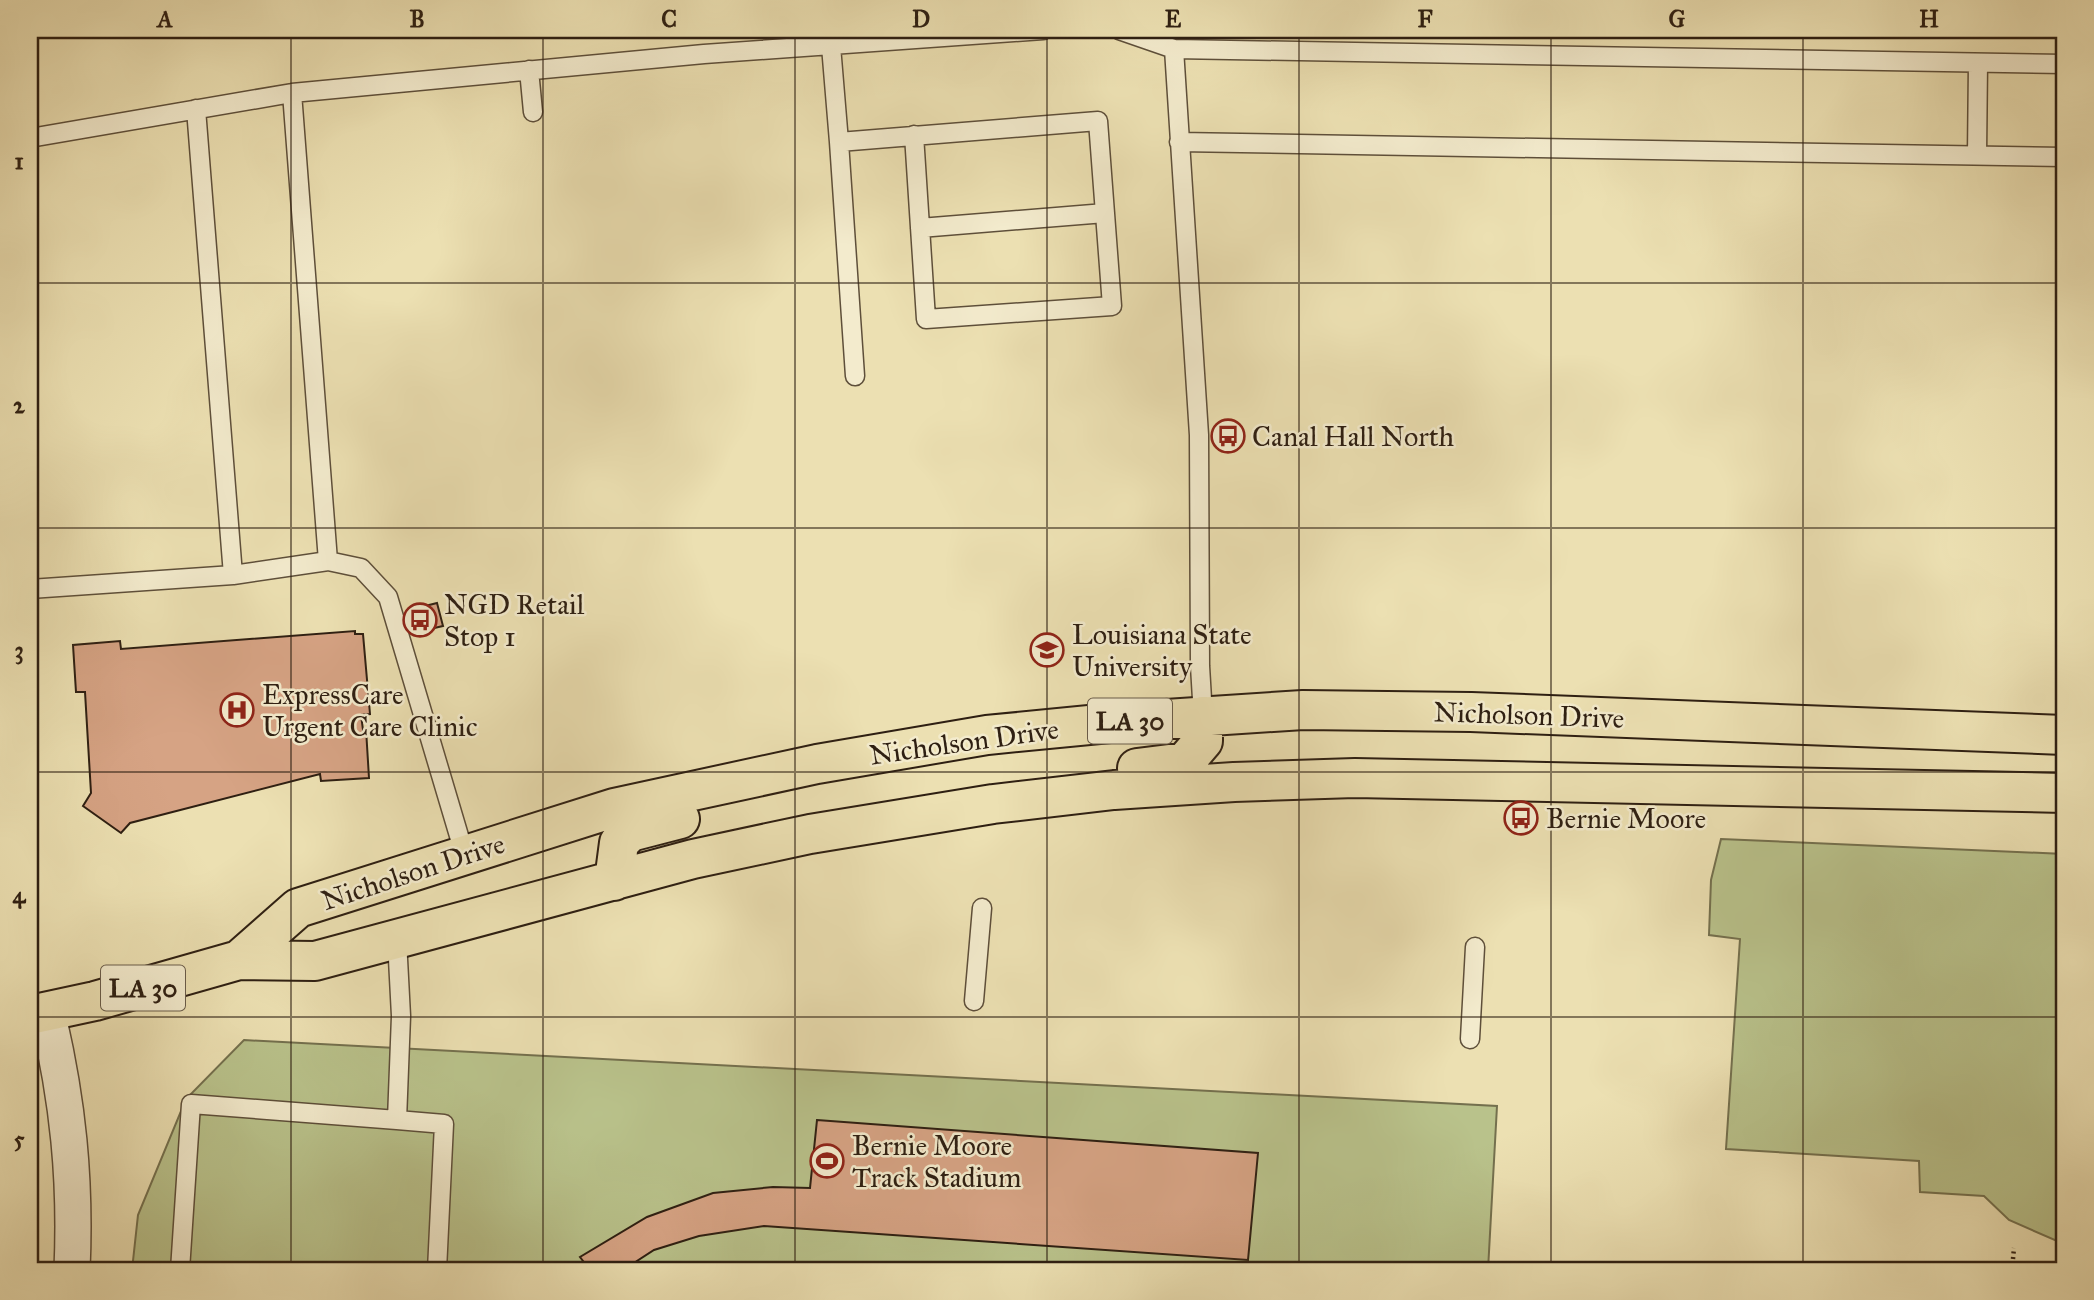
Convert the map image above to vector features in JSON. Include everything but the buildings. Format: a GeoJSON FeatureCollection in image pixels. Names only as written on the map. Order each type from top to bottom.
{"type":"FeatureCollection","features":[{"type":"Feature","properties":{"kind":"main road","name":"Nicholson Drive"},"geometry":{"type":"LineString","coordinates":[[239,960],[298,908],[614,808],[748,779],[988,735],[1303,710],[1471,712],[2064,735]]}},
{"type":"Feature","properties":{"kind":"main road"},"geometry":{"type":"LineString","coordinates":[[993,804],[1089,775],[1185,762],[1203,741],[1203,716]]}},
{"type":"Feature","properties":{"kind":"main road","name":"Nicholson Drive"},"geometry":{"type":"LineString","coordinates":[[38,1014],[239,960],[314,961],[618,890],[810,834],[993,804],[1114,790],[1355,778],[2064,793]]}},
{"type":"Feature","properties":{"kind":"main road"},"geometry":{"type":"LineString","coordinates":[[618,890],[619,844],[629,832],[722,808],[748,779]]}},
{"type":"Feature","properties":{"kind":"street"},"geometry":{"type":"LineString","coordinates":[[38,1014],[70,1129],[75,1215],[72,1270]]}},
{"type":"Feature","properties":{"kind":"lane"},"geometry":{"type":"LineString","coordinates":[[30,138],[292,93],[529,70],[1043,30]]}},
{"type":"Feature","properties":{"kind":"lane"},"geometry":{"type":"LineString","coordinates":[[1119,30],[1174,49],[2064,64]]}},
{"type":"Feature","properties":{"kind":"lane"},"geometry":{"type":"LineString","coordinates":[[831,46],[855,376]]}},
{"type":"Feature","properties":{"kind":"lane"},"geometry":{"type":"LineString","coordinates":[[1174,49],[1199,435],[1200,666],[1203,716]]}},
{"type":"Feature","properties":{"kind":"lane"},"geometry":{"type":"LineString","coordinates":[[1977,155],[1978,63]]}},
{"type":"Feature","properties":{"kind":"lane"},"geometry":{"type":"LineString","coordinates":[[529,70],[533,111]]}},
{"type":"Feature","properties":{"kind":"lane"},"geometry":{"type":"LineString","coordinates":[[292,93],[328,561]]}},
{"type":"Feature","properties":{"kind":"lane"},"geometry":{"type":"LineString","coordinates":[[195,109],[233,575]]}},
{"type":"Feature","properties":{"kind":"lane"},"geometry":{"type":"LineString","coordinates":[[839,142],[914,135],[1098,121],[1112,306],[926,319],[914,135]]}},
{"type":"Feature","properties":{"kind":"lane"},"geometry":{"type":"LineString","coordinates":[[1179,142],[2064,157]]}},
{"type":"Feature","properties":{"kind":"lane"},"geometry":{"type":"LineString","coordinates":[[920,228],[1105,213]]}},
{"type":"Feature","properties":{"kind":"lane"},"geometry":{"type":"LineString","coordinates":[[30,589],[233,575],[328,561],[361,568],[388,597],[465,856]]}},
{"type":"Feature","properties":{"kind":"lane"},"geometry":{"type":"LineString","coordinates":[[974,1001],[982,908]]}},
{"type":"Feature","properties":{"kind":"lane"},"geometry":{"type":"LineString","coordinates":[[397,940],[401,1016],[397,1120]]}},
{"type":"Feature","properties":{"kind":"lane"},"geometry":{"type":"LineString","coordinates":[[1470,1038],[1475,947]]}},
{"type":"Feature","properties":{"kind":"lane"},"geometry":{"type":"LineString","coordinates":[[180,1270],[191,1104],[444,1124],[437,1270]]}},
{"type":"Feature","properties":{"kind":"path"},"geometry":{"type":"LineString","coordinates":[[2012,1270],[2014,1248]]}},
{"type":"Feature","properties":{"kind":"green space"},"geometry":{"type":"Polygon","coordinates":[[[1721,839],[2064,854],[2064,1244],[2009,1220],[1984,1196],[1920,1192],[1919,1161],[1726,1149],[1740,939],[1709,935],[1711,880],[1721,839]]]}},
{"type":"Feature","properties":{"kind":"green space","name":"Bernie Moore Track Stadium"},"geometry":{"type":"Polygon","coordinates":[[[244,1040],[1497,1106],[1488,1270],[132,1270],[138,1215],[186,1099],[244,1040]]]}},
{"type":"Feature","properties":{"kind":"place","name":"Canal Hall North"},"geometry":{"type":"Point","coordinates":[1228,436]}},
{"type":"Feature","properties":{"kind":"place","name":"NGD Retail Stop 1"},"geometry":{"type":"Point","coordinates":[420,620]}},
{"type":"Feature","properties":{"kind":"place","name":"Louisiana State University"},"geometry":{"type":"Point","coordinates":[1047,650]}},
{"type":"Feature","properties":{"kind":"place","name":"ExpressCare Urgent Care Clinic"},"geometry":{"type":"Point","coordinates":[237,710]}},
{"type":"Feature","properties":{"kind":"place","name":"Bernie Moore"},"geometry":{"type":"Point","coordinates":[1521,818]}},
{"type":"Feature","properties":{"kind":"place","name":"Bernie Moore Track Stadium"},"geometry":{"type":"Point","coordinates":[827,1161]}}]}
